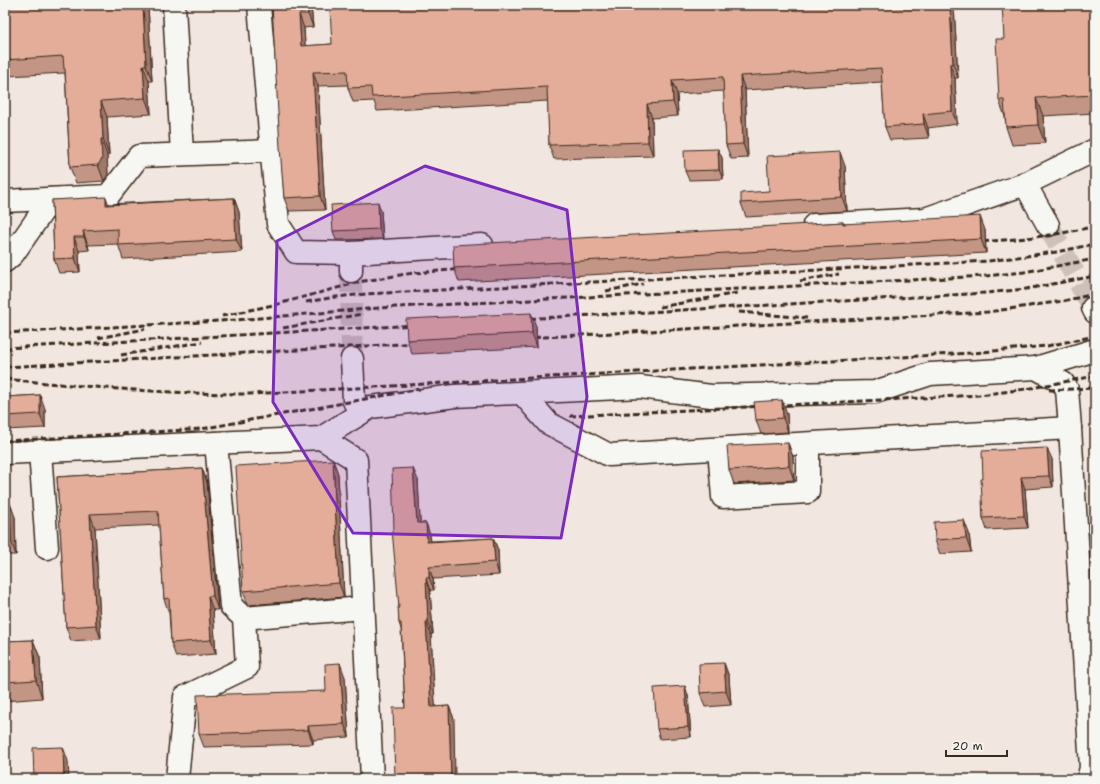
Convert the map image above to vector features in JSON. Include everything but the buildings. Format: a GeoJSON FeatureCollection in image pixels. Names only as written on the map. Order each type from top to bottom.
{"type":"FeatureCollection","features":[{"type":"Feature","properties":{"kind":"lane"},"geometry":{"type":"LineString","coordinates":[[174,5],[182,154]]}},
{"type":"Feature","properties":{"kind":"lane"},"geometry":{"type":"LineString","coordinates":[[259,5],[278,224],[296,252],[351,262],[502,244]]}},
{"type":"Feature","properties":{"kind":"lane"},"geometry":{"type":"LineString","coordinates":[[797,226],[924,219],[1024,184],[1095,150]]}},
{"type":"Feature","properties":{"kind":"lane"},"geometry":{"type":"LineString","coordinates":[[5,202],[108,196],[139,156],[272,151]]}},
{"type":"Feature","properties":{"kind":"lane"},"geometry":{"type":"LineString","coordinates":[[1024,184],[1048,225]]}},
{"type":"Feature","properties":{"kind":"lane"},"geometry":{"type":"LineString","coordinates":[[5,261],[13,254],[51,199]]}},
{"type":"Feature","properties":{"kind":"lane"},"geometry":{"type":"LineString","coordinates":[[5,453],[321,438],[370,407],[455,396],[640,387],[711,396],[876,392],[930,374],[1036,368],[1095,350]]}},
{"type":"Feature","properties":{"kind":"lane"},"geometry":{"type":"LineString","coordinates":[[352,359],[354,401],[360,413]]}},
{"type":"Feature","properties":{"kind":"lane"},"geometry":{"type":"LineString","coordinates":[[1036,368],[1063,382],[1067,389],[1091,768],[1088,779]]}},
{"type":"Feature","properties":{"kind":"lane"},"geometry":{"type":"LineString","coordinates":[[522,393],[548,423],[609,455],[1070,428]]}},
{"type":"Feature","properties":{"kind":"lane"},"geometry":{"type":"LineString","coordinates":[[321,438],[356,460],[372,779]]}},
{"type":"Feature","properties":{"kind":"lane"},"geometry":{"type":"LineString","coordinates":[[176,779],[184,697],[247,667],[244,618],[231,606],[216,443]]}},
{"type":"Feature","properties":{"kind":"lane"},"geometry":{"type":"LineString","coordinates":[[719,449],[723,497],[808,492],[808,444]]}},
{"type":"Feature","properties":{"kind":"lane"},"geometry":{"type":"LineString","coordinates":[[40,451],[47,548]]}},
{"type":"Feature","properties":{"kind":"lane"},"geometry":{"type":"LineString","coordinates":[[244,618],[363,608]]}},
{"type":"Feature","properties":{"kind":"highlighted area"},"geometry":{"type":"Polygon","coordinates":[[[425,166],[567,210],[587,397],[561,538],[353,533],[273,402],[277,241],[425,166]]]}},
{"type":"Feature","properties":{"kind":"tunnel"},"geometry":{"type":"LineString","coordinates":[[1048,225],[1093,308]]}},
{"type":"Feature","properties":{"kind":"tunnel"},"geometry":{"type":"LineString","coordinates":[[351,271],[352,359]]}},
{"type":"Feature","properties":{"kind":"railway"},"geometry":{"type":"LineString","coordinates":[[974,242],[1035,237],[1095,226]]}},
{"type":"Feature","properties":{"kind":"railway"},"geometry":{"type":"LineString","coordinates":[[306,302],[366,294],[988,261],[1056,252],[1095,244]]}},
{"type":"Feature","properties":{"kind":"railway"},"geometry":{"type":"LineString","coordinates":[[5,333],[237,320],[379,308],[986,276],[1024,272],[1095,259]]}},
{"type":"Feature","properties":{"kind":"railway"},"geometry":{"type":"LineString","coordinates":[[222,316],[278,304],[364,281],[413,273],[465,269]]}},
{"type":"Feature","properties":{"kind":"railway"},"geometry":{"type":"LineString","coordinates":[[800,281],[839,274]]}},
{"type":"Feature","properties":{"kind":"railway"},"geometry":{"type":"LineString","coordinates":[[521,319],[986,293],[1026,289],[1095,276]]}},
{"type":"Feature","properties":{"kind":"railway"},"geometry":{"type":"LineString","coordinates":[[606,291],[643,284]]}},
{"type":"Feature","properties":{"kind":"railway"},"geometry":{"type":"LineString","coordinates":[[660,307],[737,293]]}},
{"type":"Feature","properties":{"kind":"railway"},"geometry":{"type":"LineString","coordinates":[[525,338],[988,312],[1063,301],[1095,294]]}},
{"type":"Feature","properties":{"kind":"railway"},"geometry":{"type":"LineString","coordinates":[[739,312],[807,318]]}},
{"type":"Feature","properties":{"kind":"railway"},"geometry":{"type":"LineString","coordinates":[[283,328],[362,314]]}},
{"type":"Feature","properties":{"kind":"railway"},"geometry":{"type":"LineString","coordinates":[[5,348],[417,325]]}},
{"type":"Feature","properties":{"kind":"railway"},"geometry":{"type":"LineString","coordinates":[[98,338],[145,329]]}},
{"type":"Feature","properties":{"kind":"railway"},"geometry":{"type":"LineString","coordinates":[[5,379],[128,390],[250,394],[972,353],[1047,346],[1095,336]]}},
{"type":"Feature","properties":{"kind":"railway"},"geometry":{"type":"LineString","coordinates":[[121,355],[202,342]]}},
{"type":"Feature","properties":{"kind":"railway"},"geometry":{"type":"LineString","coordinates":[[5,367],[419,343]]}},
{"type":"Feature","properties":{"kind":"railway"},"geometry":{"type":"LineString","coordinates":[[570,416],[979,395],[1026,389],[1095,376]]}},
{"type":"Feature","properties":{"kind":"railway"},"geometry":{"type":"LineString","coordinates":[[1049,390],[1095,388]]}},
{"type":"Feature","properties":{"kind":"railway"},"geometry":{"type":"LineString","coordinates":[[5,441],[201,429],[420,389]]}}]}
